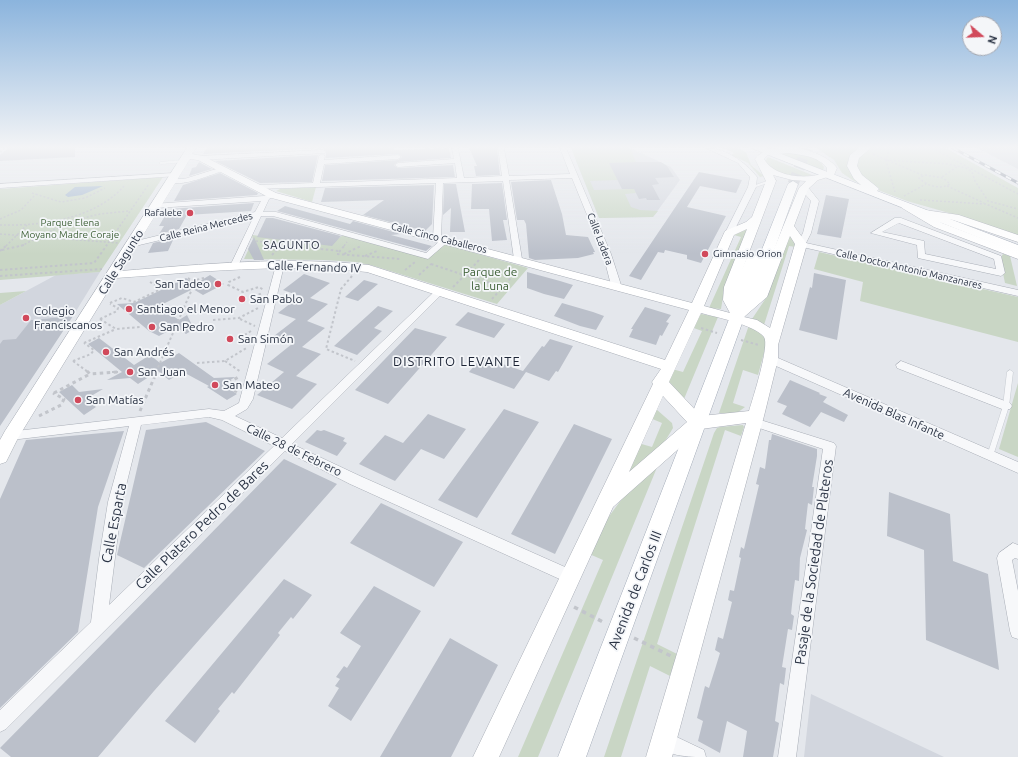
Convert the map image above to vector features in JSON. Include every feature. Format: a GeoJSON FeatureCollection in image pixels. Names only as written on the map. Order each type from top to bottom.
{"type":"FeatureCollection","features":[{"type":"Feature","properties":{"kind":"main road"},"geometry":{"type":"LineString","coordinates":[[845,183],[884,198],[911,204],[941,220],[1018,249]]}},
{"type":"Feature","properties":{"kind":"main road"},"geometry":{"type":"LineString","coordinates":[[864,183],[884,198]]}},
{"type":"Feature","properties":{"kind":"main road","name":"Avenida de Carlos III"},"geometry":{"type":"LineString","coordinates":[[572,757],[737,317],[751,295],[788,184]]}},
{"type":"Feature","properties":{"kind":"street"},"geometry":{"type":"LineString","coordinates":[[0,186],[56,183]]}},
{"type":"Feature","properties":{"kind":"street","name":"Calle Sagunto"},"geometry":{"type":"LineString","coordinates":[[0,457],[6,435],[127,244],[156,206],[170,183]]}},
{"type":"Feature","properties":{"kind":"street","name":"Calle Cinco Caballeros"},"geometry":{"type":"LineString","coordinates":[[251,183],[258,187],[269,197],[442,239],[697,307]]}},
{"type":"Feature","properties":{"kind":"street"},"geometry":{"type":"LineString","coordinates":[[258,187],[328,183]]}},
{"type":"Feature","properties":{"kind":"street"},"geometry":{"type":"LineString","coordinates":[[420,257],[428,256],[442,239],[440,183]]}},
{"type":"Feature","properties":{"kind":"street"},"geometry":{"type":"LineString","coordinates":[[507,183],[522,260]]}},
{"type":"Feature","properties":{"kind":"street","name":"Calle Ladera"},"geometry":{"type":"LineString","coordinates":[[577,183],[607,254],[616,285]]}},
{"type":"Feature","properties":{"kind":"street","name":"Avenida de Carlos III"},"geometry":{"type":"LineString","coordinates":[[788,184],[789,226],[761,297],[737,317],[729,300],[730,287],[757,218],[788,184],[792,183]]}},
{"type":"Feature","properties":{"kind":"street"},"geometry":{"type":"LineString","coordinates":[[696,757],[661,748],[755,419],[772,349],[801,244],[806,234],[815,201],[788,184]]}},
{"type":"Feature","properties":{"kind":"street","name":"Avenida de Carlos III"},"geometry":{"type":"LineString","coordinates":[[486,757],[569,576],[697,307],[729,233],[752,187]]}},
{"type":"Feature","properties":{"kind":"street"},"geometry":{"type":"LineString","coordinates":[[156,206],[269,197]]}},
{"type":"Feature","properties":{"kind":"street"},"geometry":{"type":"LineString","coordinates":[[235,270],[258,214],[269,197]]}},
{"type":"Feature","properties":{"kind":"street"},"geometry":{"type":"LineString","coordinates":[[911,204],[955,217],[1018,239]]}},
{"type":"Feature","properties":{"kind":"street"},"geometry":{"type":"LineString","coordinates":[[911,204],[938,225],[1018,256]]}},
{"type":"Feature","properties":{"kind":"street","name":"Calle Reina Mercedes"},"geometry":{"type":"LineString","coordinates":[[127,244],[258,214],[273,214],[352,235],[420,257]]}},
{"type":"Feature","properties":{"kind":"street"},"geometry":{"type":"LineString","coordinates":[[729,233],[750,224],[757,218]]}},
{"type":"Feature","properties":{"kind":"street"},"geometry":{"type":"LineString","coordinates":[[898,220],[998,258],[1001,274],[921,256],[921,243],[875,233],[898,220]]}},
{"type":"Feature","properties":{"kind":"street"},"geometry":{"type":"LineString","coordinates":[[789,226],[801,244]]}},
{"type":"Feature","properties":{"kind":"street","name":"Calle Doctor Antonio Manzanares"},"geometry":{"type":"LineString","coordinates":[[801,244],[1018,293]]}},
{"type":"Feature","properties":{"kind":"street"},"geometry":{"type":"LineString","coordinates":[[225,416],[242,406],[247,398],[280,265]]}},
{"type":"Feature","properties":{"kind":"street","name":"Calle Fernando IV"},"geometry":{"type":"LineString","coordinates":[[110,272],[235,270],[280,265],[361,268],[396,278],[442,288],[664,374]]}},
{"type":"Feature","properties":{"kind":"street","name":"Calle Platero Pedro de Bares"},"geometry":{"type":"LineString","coordinates":[[0,723],[366,365],[442,288]]}},
{"type":"Feature","properties":{"kind":"street"},"geometry":{"type":"LineString","coordinates":[[697,307],[737,317],[761,327],[770,334],[772,349]]}},
{"type":"Feature","properties":{"kind":"street","name":"Avenida Blas Infante"},"geometry":{"type":"LineString","coordinates":[[772,349],[990,456],[1018,468]]}},
{"type":"Feature","properties":{"kind":"street"},"geometry":{"type":"LineString","coordinates":[[901,365],[1006,406]]}},
{"type":"Feature","properties":{"kind":"street"},"geometry":{"type":"LineString","coordinates":[[664,374],[697,423],[755,419]]}},
{"type":"Feature","properties":{"kind":"street","name":"Calle 28 de Febrero"},"geometry":{"type":"LineString","coordinates":[[6,435],[140,414],[209,413],[225,416],[284,445],[569,576]]}},
{"type":"Feature","properties":{"kind":"street","name":"Calle Esparta"},"geometry":{"type":"LineString","coordinates":[[99,626],[106,559],[115,502],[140,414]]}},
{"type":"Feature","properties":{"kind":"street","name":"Pasaje de la Sociedad de Plateros"},"geometry":{"type":"LineString","coordinates":[[755,419],[830,446],[787,757]]}},
{"type":"Feature","properties":{"kind":"street","name":"Avenida de Carlos III"},"geometry":{"type":"LineString","coordinates":[[603,505],[697,423]]}},
{"type":"Feature","properties":{"kind":"street"},"geometry":{"type":"LineString","coordinates":[[1018,552],[1013,550],[1004,558],[1018,631]]}},
{"type":"Feature","properties":{"kind":"lane"},"geometry":{"type":"LineString","coordinates":[[752,187],[788,184]]}},
{"type":"Feature","properties":{"kind":"lane"},"geometry":{"type":"LineString","coordinates":[[990,456],[1006,406],[1010,372]]}},
{"type":"Feature","properties":{"kind":"path"},"geometry":{"type":"LineString","coordinates":[[0,225],[27,225],[63,219],[91,209],[116,196],[122,190],[125,183]]}},
{"type":"Feature","properties":{"kind":"path"},"geometry":{"type":"LineString","coordinates":[[0,270],[94,263],[150,183]]}},
{"type":"Feature","properties":{"kind":"path"},"geometry":{"type":"LineString","coordinates":[[893,183],[898,196]]}},
{"type":"Feature","properties":{"kind":"path"},"geometry":{"type":"LineString","coordinates":[[925,183],[901,197],[911,204],[986,204]]}},
{"type":"Feature","properties":{"kind":"path"},"geometry":{"type":"LineString","coordinates":[[927,183],[940,187],[947,186],[1018,218]]}},
{"type":"Feature","properties":{"kind":"path"},"geometry":{"type":"LineString","coordinates":[[977,183],[988,201],[1018,209]]}},
{"type":"Feature","properties":{"kind":"path"},"geometry":{"type":"LineString","coordinates":[[998,183],[1018,194]]}},
{"type":"Feature","properties":{"kind":"path"},"geometry":{"type":"LineString","coordinates":[[31,192],[62,202],[73,201],[98,193],[108,186]]}},
{"type":"Feature","properties":{"kind":"path"},"geometry":{"type":"LineString","coordinates":[[0,219],[13,214],[28,205],[37,194]]}},
{"type":"Feature","properties":{"kind":"path"},"geometry":{"type":"LineString","coordinates":[[1,250],[22,246],[53,229],[80,218],[107,213],[130,211]]}},
{"type":"Feature","properties":{"kind":"path"},"geometry":{"type":"LineString","coordinates":[[1,250],[27,225]]}},
{"type":"Feature","properties":{"kind":"path"},"geometry":{"type":"LineString","coordinates":[[0,234],[127,244]]}},
{"type":"Feature","properties":{"kind":"path"},"geometry":{"type":"LineString","coordinates":[[329,266],[352,235]]}},
{"type":"Feature","properties":{"kind":"path"},"geometry":{"type":"LineString","coordinates":[[246,241],[253,240],[344,254],[404,259]]}},
{"type":"Feature","properties":{"kind":"path"},"geometry":{"type":"LineString","coordinates":[[344,254],[372,241]]}},
{"type":"Feature","properties":{"kind":"path"},"geometry":{"type":"LineString","coordinates":[[461,274],[467,273],[488,251]]}},
{"type":"Feature","properties":{"kind":"path"},"geometry":{"type":"LineString","coordinates":[[410,260],[420,257],[431,264],[461,274],[463,277],[468,276],[503,287]]}},
{"type":"Feature","properties":{"kind":"path"},"geometry":{"type":"LineString","coordinates":[[396,278],[420,257]]}},
{"type":"Feature","properties":{"kind":"path"},"geometry":{"type":"LineString","coordinates":[[485,298],[492,300],[522,260]]}},
{"type":"Feature","properties":{"kind":"path"},"geometry":{"type":"LineString","coordinates":[[425,278],[418,276],[431,264]]}},
{"type":"Feature","properties":{"kind":"path"},"geometry":{"type":"LineString","coordinates":[[361,268],[341,289],[326,349],[366,365]]}},
{"type":"Feature","properties":{"kind":"path"},"geometry":{"type":"LineString","coordinates":[[235,270],[240,276],[229,282],[228,285],[242,293],[247,293],[259,287],[266,291]]}},
{"type":"Feature","properties":{"kind":"path"},"geometry":{"type":"LineString","coordinates":[[0,276],[110,272]]}},
{"type":"Feature","properties":{"kind":"path"},"geometry":{"type":"LineString","coordinates":[[183,275],[190,274]]}},
{"type":"Feature","properties":{"kind":"path"},"geometry":{"type":"LineString","coordinates":[[144,278],[152,278]]}},
{"type":"Feature","properties":{"kind":"path"},"geometry":{"type":"LineString","coordinates":[[140,414],[196,280]]}},
{"type":"Feature","properties":{"kind":"path"},"geometry":{"type":"LineString","coordinates":[[110,303],[122,298],[130,302],[134,302],[160,288],[148,281]]}},
{"type":"Feature","properties":{"kind":"path"},"geometry":{"type":"LineString","coordinates":[[265,298],[268,284]]}},
{"type":"Feature","properties":{"kind":"path"},"geometry":{"type":"LineString","coordinates":[[442,288],[460,289]]}},
{"type":"Feature","properties":{"kind":"path"},"geometry":{"type":"LineString","coordinates":[[263,305],[253,300],[254,297],[266,291]]}},
{"type":"Feature","properties":{"kind":"path"},"geometry":{"type":"LineString","coordinates":[[106,308],[113,298]]}},
{"type":"Feature","properties":{"kind":"path"},"geometry":{"type":"LineString","coordinates":[[100,319],[116,311],[118,308],[110,303]]}},
{"type":"Feature","properties":{"kind":"path"},"geometry":{"type":"LineString","coordinates":[[261,313],[263,305]]}},
{"type":"Feature","properties":{"kind":"path"},"geometry":{"type":"LineString","coordinates":[[213,320],[239,318],[263,305]]}},
{"type":"Feature","properties":{"kind":"path"},"geometry":{"type":"LineString","coordinates":[[96,325],[103,314]]}},
{"type":"Feature","properties":{"kind":"path"},"geometry":{"type":"LineString","coordinates":[[239,318],[257,328]]}},
{"type":"Feature","properties":{"kind":"path"},"geometry":{"type":"LineString","coordinates":[[100,319],[116,328]]}},
{"type":"Feature","properties":{"kind":"path"},"geometry":{"type":"LineString","coordinates":[[252,345],[242,340],[243,336],[257,328],[259,320]]}},
{"type":"Feature","properties":{"kind":"path"},"geometry":{"type":"LineString","coordinates":[[84,343],[116,328],[140,327]]}},
{"type":"Feature","properties":{"kind":"path"},"geometry":{"type":"LineString","coordinates":[[80,350],[88,337]]}},
{"type":"Feature","properties":{"kind":"path"},"geometry":{"type":"LineString","coordinates":[[250,352],[254,339]]}},
{"type":"Feature","properties":{"kind":"path"},"geometry":{"type":"LineString","coordinates":[[73,362],[91,354],[94,350],[84,343]]}},
{"type":"Feature","properties":{"kind":"path"},"geometry":{"type":"LineString","coordinates":[[197,364],[225,361],[252,345]]}},
{"type":"Feature","properties":{"kind":"path"},"geometry":{"type":"LineString","coordinates":[[69,368],[77,356]]}},
{"type":"Feature","properties":{"kind":"path"},"geometry":{"type":"LineString","coordinates":[[225,361],[244,374]]}},
{"type":"Feature","properties":{"kind":"path"},"geometry":{"type":"LineString","coordinates":[[73,362],[90,374]]}},
{"type":"Feature","properties":{"kind":"path"},"geometry":{"type":"LineString","coordinates":[[242,380],[246,367]]}},
{"type":"Feature","properties":{"kind":"path"},"geometry":{"type":"LineString","coordinates":[[53,393],[90,374],[118,372]]}},
{"type":"Feature","properties":{"kind":"path"},"geometry":{"type":"LineString","coordinates":[[238,393],[228,387],[230,382],[244,374]]}},
{"type":"Feature","properties":{"kind":"path"},"geometry":{"type":"LineString","coordinates":[[50,399],[57,387]]}},
{"type":"Feature","properties":{"kind":"path"},"geometry":{"type":"LineString","coordinates":[[237,398],[240,387]]}},
{"type":"Feature","properties":{"kind":"path"},"geometry":{"type":"LineString","coordinates":[[39,416],[61,405],[64,399],[53,393]]}},
{"type":"Feature","properties":{"kind":"path"},"geometry":{"type":"LineString","coordinates":[[37,420],[42,410]]}},
{"type":"Feature","properties":{"kind":"shaded area"},"geometry":{"type":"Polygon","coordinates":[[[585,183],[678,183],[653,217],[599,218],[585,183]]]}},
{"type":"Feature","properties":{"kind":"shaded area","name":"Colegio Franciscanos"},"geometry":{"type":"Polygon","coordinates":[[[100,272],[73,316],[31,320],[0,361],[0,305],[56,275],[100,272]]]}},
{"type":"Feature","properties":{"kind":"shaded area"},"geometry":{"type":"Polygon","coordinates":[[[811,694],[944,757],[804,757],[811,694]]]}},
{"type":"Feature","properties":{"kind":"green space","name":"Parque Elena Moyano Madre Coraje"},"geometry":{"type":"Polygon","coordinates":[[[77,183],[159,183],[100,272],[0,280],[0,189],[77,183]]]}},
{"type":"Feature","properties":{"kind":"green space"},"geometry":{"type":"Polygon","coordinates":[[[585,183],[591,183],[594,190],[634,189],[636,193],[625,194],[631,207],[640,210],[658,211],[653,217],[599,218],[585,183]]]}},
{"type":"Feature","properties":{"kind":"green space"},"geometry":{"type":"Polygon","coordinates":[[[860,183],[1010,183],[1018,188],[1018,239],[956,215],[907,201],[860,183]]]}},
{"type":"Feature","properties":{"kind":"green space"},"geometry":{"type":"Polygon","coordinates":[[[316,187],[312,202],[276,191],[280,189],[316,187]]]}},
{"type":"Feature","properties":{"kind":"green space"},"geometry":{"type":"Polygon","coordinates":[[[749,228],[750,230],[724,291],[721,309],[709,308],[741,237],[734,235],[749,228]]]}},
{"type":"Feature","properties":{"kind":"green space","name":"Parque de la Luna"},"geometry":{"type":"Polygon","coordinates":[[[345,234],[429,257],[443,244],[528,268],[497,304],[374,266],[356,262],[244,259],[253,240],[252,235],[329,244],[345,234]]]}},
{"type":"Feature","properties":{"kind":"green space"},"geometry":{"type":"Polygon","coordinates":[[[788,234],[794,240],[796,247],[789,246],[764,325],[752,319],[768,295],[788,234]]]}},
{"type":"Feature","properties":{"kind":"green space"},"geometry":{"type":"Polygon","coordinates":[[[819,252],[1018,297],[1018,342],[860,301],[863,282],[814,269],[819,252]]]}},
{"type":"Feature","properties":{"kind":"green space"},"geometry":{"type":"Polygon","coordinates":[[[1003,254],[1010,256],[1017,286],[1005,283],[1000,259],[1003,254]]]}},
{"type":"Feature","properties":{"kind":"green space"},"geometry":{"type":"Polygon","coordinates":[[[26,291],[0,305],[0,293],[26,291]]]}},
{"type":"Feature","properties":{"kind":"green space"},"geometry":{"type":"Polygon","coordinates":[[[701,314],[718,317],[684,399],[666,381],[672,369],[683,372],[702,331],[691,327],[701,314]]]}},
{"type":"Feature","properties":{"kind":"green space"},"geometry":{"type":"Polygon","coordinates":[[[749,325],[761,333],[767,342],[758,375],[743,370],[733,403],[745,407],[737,413],[719,413],[749,325]]]}},
{"type":"Feature","properties":{"kind":"green space"},"geometry":{"type":"Polygon","coordinates":[[[1018,383],[1018,457],[999,449],[1018,383]]]}},
{"type":"Feature","properties":{"kind":"green space"},"geometry":{"type":"Polygon","coordinates":[[[656,409],[672,423],[673,428],[664,443],[631,471],[628,469],[638,443],[652,447],[662,423],[650,418],[656,409]]]}},
{"type":"Feature","properties":{"kind":"green space"},"geometry":{"type":"Polygon","coordinates":[[[743,425],[744,427],[741,436],[725,430],[657,644],[677,654],[670,676],[650,666],[621,757],[604,757],[714,433],[717,428],[720,427],[743,425]]]}},
{"type":"Feature","properties":{"kind":"green space"},"geometry":{"type":"Polygon","coordinates":[[[658,465],[538,757],[518,757],[603,560],[587,553],[610,515],[624,496],[658,465]]]}},
{"type":"Feature","properties":{"kind":"water"},"geometry":{"type":"Polygon","coordinates":[[[103,186],[82,195],[68,197],[65,195],[75,187],[103,186]]]}},
{"type":"Feature","properties":{"kind":"building"},"geometry":{"type":"Polygon","coordinates":[[[188,183],[240,183],[258,193],[257,195],[174,201],[183,185],[188,183]]]}},
{"type":"Feature","properties":{"kind":"building"},"geometry":{"type":"Polygon","coordinates":[[[502,183],[507,220],[503,220],[507,240],[492,241],[489,209],[471,209],[472,184],[502,183]]]}},
{"type":"Feature","properties":{"kind":"building"},"geometry":{"type":"Polygon","coordinates":[[[511,183],[552,183],[562,214],[566,235],[588,237],[595,252],[593,252],[594,254],[578,258],[535,260],[529,258],[526,224],[524,220],[517,220],[511,183]]]}},
{"type":"Feature","properties":{"kind":"building"},"geometry":{"type":"Polygon","coordinates":[[[619,183],[659,183],[652,185],[660,200],[647,200],[646,198],[639,199],[634,189],[622,189],[619,183]]]}},
{"type":"Feature","properties":{"kind":"building"},"geometry":{"type":"Polygon","coordinates":[[[691,183],[740,183],[736,193],[700,186],[687,207],[726,216],[701,263],[687,259],[687,255],[665,250],[664,253],[658,252],[641,280],[629,276],[691,183]]]}},
{"type":"Feature","properties":{"kind":"building"},"geometry":{"type":"Polygon","coordinates":[[[444,184],[456,184],[465,232],[450,232],[451,208],[443,215],[444,184]]]}},
{"type":"Feature","properties":{"kind":"building"},"geometry":{"type":"Polygon","coordinates":[[[434,185],[432,224],[425,231],[363,215],[384,200],[321,202],[325,188],[434,185]]]}},
{"type":"Feature","properties":{"kind":"building"},"geometry":{"type":"Polygon","coordinates":[[[826,195],[849,199],[841,238],[817,234],[826,195]]]}},
{"type":"Feature","properties":{"kind":"building"},"geometry":{"type":"Polygon","coordinates":[[[254,203],[251,211],[187,215],[179,229],[159,234],[164,226],[159,226],[169,209],[254,203]]]}},
{"type":"Feature","properties":{"kind":"building"},"geometry":{"type":"Polygon","coordinates":[[[285,206],[350,224],[353,221],[401,234],[391,235],[432,246],[426,251],[277,211],[285,206]]]}},
{"type":"Feature","properties":{"kind":"building"},"geometry":{"type":"Polygon","coordinates":[[[266,218],[273,218],[341,236],[332,246],[257,237],[266,218]]]}},
{"type":"Feature","properties":{"kind":"building"},"geometry":{"type":"Polygon","coordinates":[[[254,237],[264,260],[254,260],[248,249],[254,237]]]}},
{"type":"Feature","properties":{"kind":"building"},"geometry":{"type":"Polygon","coordinates":[[[174,238],[168,251],[148,253],[153,243],[174,238]]]}},
{"type":"Feature","properties":{"kind":"building"},"geometry":{"type":"Polygon","coordinates":[[[527,272],[573,285],[564,299],[544,294],[527,288],[527,272]]]}},
{"type":"Feature","properties":{"kind":"building"},"geometry":{"type":"Polygon","coordinates":[[[814,273],[846,280],[837,340],[799,330],[810,287],[812,288],[814,273]]]}},
{"type":"Feature","properties":{"kind":"building"},"geometry":{"type":"Polygon","coordinates":[[[304,274],[330,283],[310,298],[328,304],[307,321],[325,328],[302,347],[321,354],[296,376],[317,384],[292,409],[257,395],[284,372],[267,364],[292,344],[274,336],[296,319],[278,313],[300,296],[283,290],[304,274]]]}},
{"type":"Feature","properties":{"kind":"building"},"geometry":{"type":"Polygon","coordinates":[[[210,275],[224,284],[203,295],[193,289],[159,306],[179,320],[187,315],[194,329],[186,334],[176,327],[159,336],[149,331],[117,304],[134,303],[186,278],[195,284],[210,275]]]}},
{"type":"Feature","properties":{"kind":"building"},"geometry":{"type":"Polygon","coordinates":[[[364,280],[378,284],[358,301],[345,297],[364,280]]]}},
{"type":"Feature","properties":{"kind":"building"},"geometry":{"type":"Polygon","coordinates":[[[562,303],[604,316],[596,330],[580,326],[554,316],[562,303]]]}},
{"type":"Feature","properties":{"kind":"building"},"geometry":{"type":"Polygon","coordinates":[[[378,306],[393,311],[374,328],[382,331],[357,355],[334,346],[378,306]]]}},
{"type":"Feature","properties":{"kind":"building"},"geometry":{"type":"Polygon","coordinates":[[[645,307],[671,315],[666,322],[669,323],[662,336],[660,335],[656,345],[629,337],[633,329],[631,329],[645,307]]]}},
{"type":"Feature","properties":{"kind":"building"},"geometry":{"type":"Polygon","coordinates":[[[468,312],[505,324],[494,338],[455,325],[468,312]]]}},
{"type":"Feature","properties":{"kind":"building"},"geometry":{"type":"Polygon","coordinates":[[[73,316],[0,426],[0,344],[3,340],[16,339],[31,320],[73,316]]]}},
{"type":"Feature","properties":{"kind":"building"},"geometry":{"type":"Polygon","coordinates":[[[415,328],[447,337],[388,404],[355,390],[415,328]]]}},
{"type":"Feature","properties":{"kind":"building"},"geometry":{"type":"Polygon","coordinates":[[[99,338],[134,365],[150,355],[160,363],[179,353],[214,378],[235,377],[223,385],[237,394],[227,400],[207,387],[209,386],[183,372],[169,380],[158,371],[138,384],[130,378],[107,380],[122,372],[88,344],[99,338]]]}},
{"type":"Feature","properties":{"kind":"building"},"geometry":{"type":"Polygon","coordinates":[[[550,339],[573,346],[558,372],[556,371],[549,381],[526,372],[514,389],[469,372],[482,357],[523,371],[542,346],[544,347],[550,339]]]}},
{"type":"Feature","properties":{"kind":"building"},"geometry":{"type":"Polygon","coordinates":[[[790,380],[827,397],[823,402],[848,415],[844,422],[821,412],[810,427],[782,414],[787,406],[777,402],[790,380]]]}},
{"type":"Feature","properties":{"kind":"building","name":"San Matías"},"geometry":{"type":"Polygon","coordinates":[[[72,385],[79,392],[103,389],[86,399],[96,407],[84,415],[59,392],[72,385]]]}},
{"type":"Feature","properties":{"kind":"building"},"geometry":{"type":"Polygon","coordinates":[[[504,409],[539,422],[477,518],[438,500],[504,409]]]}},
{"type":"Feature","properties":{"kind":"building"},"geometry":{"type":"Polygon","coordinates":[[[428,414],[466,429],[444,459],[421,449],[395,481],[359,464],[385,435],[403,443],[428,414]]]}},
{"type":"Feature","properties":{"kind":"building"},"geometry":{"type":"Polygon","coordinates":[[[206,422],[265,451],[144,568],[117,555],[146,430],[206,422]]]}},
{"type":"Feature","properties":{"kind":"building"},"geometry":{"type":"Polygon","coordinates":[[[574,424],[612,439],[555,554],[511,534],[574,424]]]}},
{"type":"Feature","properties":{"kind":"building"},"geometry":{"type":"Polygon","coordinates":[[[317,430],[324,430],[345,438],[343,441],[347,443],[337,456],[305,442],[317,430]]]}},
{"type":"Feature","properties":{"kind":"building"},"geometry":{"type":"Polygon","coordinates":[[[124,431],[98,507],[78,632],[0,708],[0,499],[26,440],[124,431]]]}},
{"type":"Feature","properties":{"kind":"building"},"geometry":{"type":"Polygon","coordinates":[[[772,434],[817,449],[817,456],[812,487],[814,487],[812,505],[808,503],[805,529],[807,530],[800,558],[799,581],[795,580],[791,614],[794,616],[792,630],[788,629],[782,667],[786,668],[784,685],[780,683],[775,721],[779,723],[773,757],[743,757],[747,731],[727,721],[720,753],[698,741],[703,721],[697,718],[705,686],[709,688],[720,653],[715,650],[718,637],[723,639],[732,602],[728,600],[730,590],[734,591],[741,558],[739,557],[741,547],[744,549],[759,485],[756,484],[760,467],[765,469],[769,440],[771,440],[772,434]]]}},
{"type":"Feature","properties":{"kind":"building"},"geometry":{"type":"Polygon","coordinates":[[[284,459],[337,484],[154,691],[98,757],[11,757],[0,748],[284,459]]]}},
{"type":"Feature","properties":{"kind":"building"},"geometry":{"type":"Polygon","coordinates":[[[889,492],[950,514],[953,561],[988,574],[999,670],[926,640],[924,550],[887,536],[889,492]]]}},
{"type":"Feature","properties":{"kind":"building"},"geometry":{"type":"Polygon","coordinates":[[[381,503],[463,542],[434,587],[350,543],[381,503]]]}},
{"type":"Feature","properties":{"kind":"building"},"geometry":{"type":"Polygon","coordinates":[[[284,579],[312,595],[293,619],[291,617],[278,633],[280,635],[234,694],[232,692],[218,709],[220,711],[195,743],[165,721],[284,579]]]}},
{"type":"Feature","properties":{"kind":"building"},"geometry":{"type":"Polygon","coordinates":[[[374,586],[421,611],[351,721],[328,706],[339,688],[335,686],[340,679],[336,677],[344,666],[347,668],[361,646],[340,633],[374,586]]]}},
{"type":"Feature","properties":{"kind":"building"},"geometry":{"type":"Polygon","coordinates":[[[450,638],[498,665],[451,757],[380,757],[450,638]]]}},
{"type":"Feature","properties":{"kind":"place","name":"Rafalete"},"geometry":{"type":"Point","coordinates":[190,213]}},
{"type":"Feature","properties":{"kind":"place","name":"Gimnasio Orion"},"geometry":{"type":"Point","coordinates":[705,254]}},
{"type":"Feature","properties":{"kind":"place","name":"San Tadeo"},"geometry":{"type":"Point","coordinates":[218,284]}},
{"type":"Feature","properties":{"kind":"place","name":"San Pablo"},"geometry":{"type":"Point","coordinates":[242,299]}},
{"type":"Feature","properties":{"kind":"place","name":"Santiago el Menor"},"geometry":{"type":"Point","coordinates":[129,309]}},
{"type":"Feature","properties":{"kind":"place","name":"Colegio Franciscanos"},"geometry":{"type":"Point","coordinates":[26,318]}},
{"type":"Feature","properties":{"kind":"place","name":"San Pedro"},"geometry":{"type":"Point","coordinates":[152,327]}},
{"type":"Feature","properties":{"kind":"place","name":"San Simón"},"geometry":{"type":"Point","coordinates":[230,339]}},
{"type":"Feature","properties":{"kind":"place","name":"San Andrés"},"geometry":{"type":"Point","coordinates":[106,352]}},
{"type":"Feature","properties":{"kind":"place","name":"San Juan"},"geometry":{"type":"Point","coordinates":[130,372]}},
{"type":"Feature","properties":{"kind":"place","name":"San Mateo"},"geometry":{"type":"Point","coordinates":[215,385]}},
{"type":"Feature","properties":{"kind":"place","name":"San Matías"},"geometry":{"type":"Point","coordinates":[78,400]}},
{"type":"Feature","properties":{"kind":"district","name":"SAGUNTO"},"geometry":{"type":"Point","coordinates":[292,245]}},
{"type":"Feature","properties":{"kind":"district","name":"DISTRITO LEVANTE"},"geometry":{"type":"Point","coordinates":[457,362]}}]}
